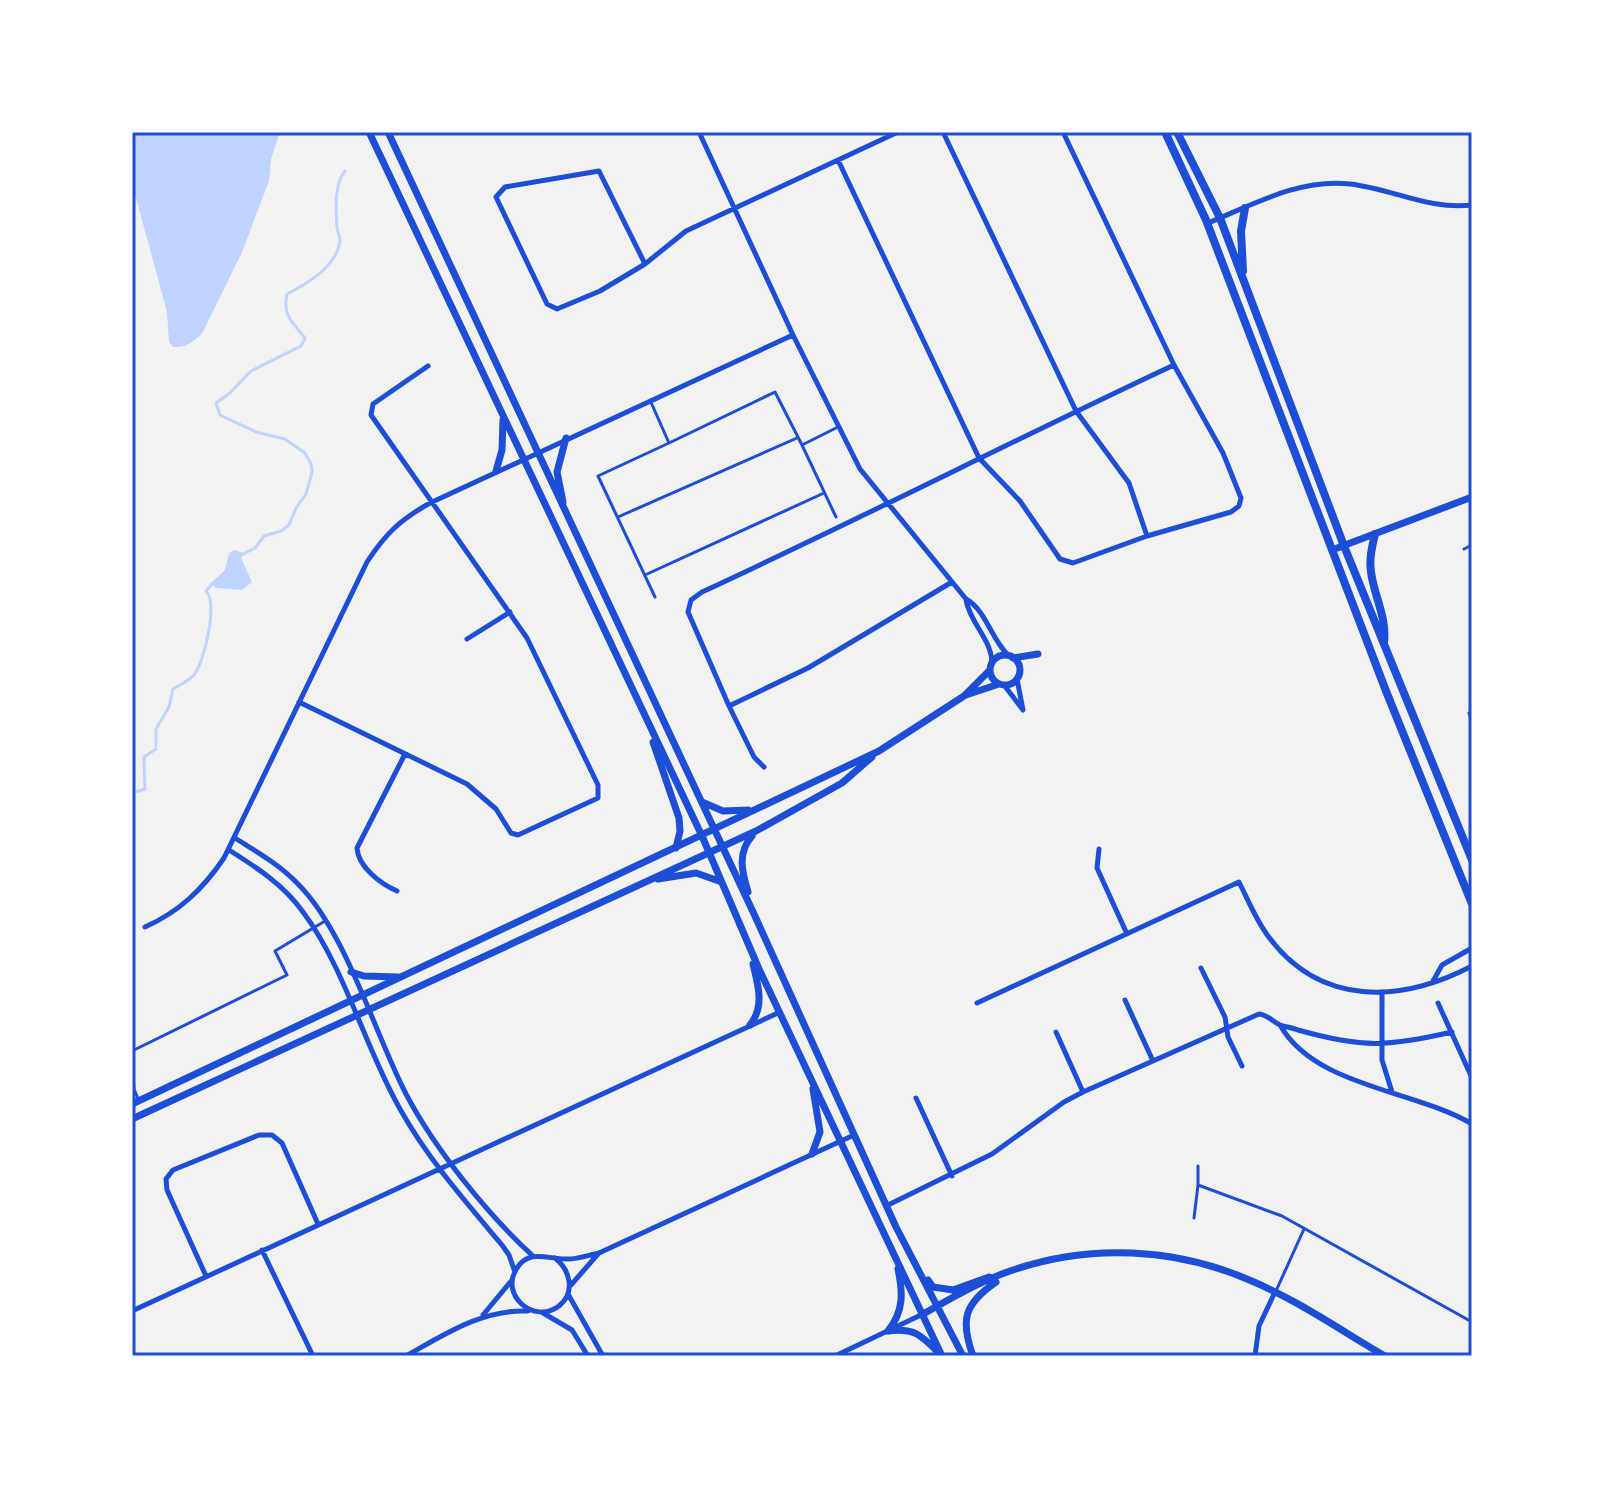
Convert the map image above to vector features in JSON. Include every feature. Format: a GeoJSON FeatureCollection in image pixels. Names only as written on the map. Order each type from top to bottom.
{"type":"FeatureCollection","features":[{"type":"Feature","properties":{"kind":"main road"},"geometry":{"type":"LineString","coordinates":[[1165,132],[1208,223],[1332,550],[1472,904]]}},
{"type":"Feature","properties":{"kind":"main road"},"geometry":{"type":"LineString","coordinates":[[1177,132],[1220,218],[1344,546],[1472,860]]}},
{"type":"Feature","properties":{"kind":"main road"},"geometry":{"type":"LineString","coordinates":[[1243,279],[1241,231],[1245,208]]}},
{"type":"Feature","properties":{"kind":"main road"},"geometry":{"type":"LineString","coordinates":[[1375,534],[1371,572],[1386,627],[1384,643]]}},
{"type":"Feature","properties":{"kind":"street"},"geometry":{"type":"LineString","coordinates":[[369,132],[702,836],[780,1012],[942,1356]]}},
{"type":"Feature","properties":{"kind":"street"},"geometry":{"type":"LineString","coordinates":[[388,132],[754,914],[886,1206],[963,1356]]}},
{"type":"Feature","properties":{"kind":"street"},"geometry":{"type":"LineString","coordinates":[[699,132],[793,335],[860,469],[966,599],[977,608],[997,643],[1020,669]]}},
{"type":"Feature","properties":{"kind":"street"},"geometry":{"type":"LineString","coordinates":[[645,264],[599,171],[505,187],[496,197],[547,304],[557,309],[600,291],[645,264],[686,231],[898,132]]}},
{"type":"Feature","properties":{"kind":"street"},"geometry":{"type":"LineString","coordinates":[[943,132],[1076,411],[1129,483],[1147,536]]}},
{"type":"Feature","properties":{"kind":"street"},"geometry":{"type":"LineString","coordinates":[[838,160],[979,458],[1020,501],[1060,559],[1073,563],[1147,536],[1231,512],[1239,506],[1241,498],[1223,453],[1174,365],[1063,132]]}},
{"type":"Feature","properties":{"kind":"street"},"geometry":{"type":"LineString","coordinates":[[1208,223],[1299,188],[1331,183],[1361,186],[1428,204],[1472,205]]}},
{"type":"Feature","properties":{"kind":"street"},"geometry":{"type":"LineString","coordinates":[[145,927],[170,916],[191,898],[212,876],[229,850],[367,562],[389,531],[405,517],[430,503],[793,335]]}},
{"type":"Feature","properties":{"kind":"street"},"geometry":{"type":"LineString","coordinates":[[764,767],[754,757],[729,706],[688,612],[691,600],[1174,365]]}},
{"type":"Feature","properties":{"kind":"street"},"geometry":{"type":"LineString","coordinates":[[299,702],[448,773],[476,790],[496,809],[511,833],[518,835],[598,798],[598,785],[527,638],[371,415],[373,404],[428,366]]}},
{"type":"Feature","properties":{"kind":"street"},"geometry":{"type":"LineString","coordinates":[[496,471],[502,450],[504,418]]}},
{"type":"Feature","properties":{"kind":"street"},"geometry":{"type":"LineString","coordinates":[[566,438],[557,472],[566,516]]}},
{"type":"Feature","properties":{"kind":"street"},"geometry":{"type":"LineString","coordinates":[[1332,550],[1472,497]]}},
{"type":"Feature","properties":{"kind":"street"},"geometry":{"type":"LineString","coordinates":[[729,706],[808,668],[952,582]]}},
{"type":"Feature","properties":{"kind":"street"},"geometry":{"type":"LineString","coordinates":[[964,696],[991,666],[999,656],[1038,654],[1020,669],[1017,679],[1023,710],[992,678],[991,666],[990,648],[968,609],[966,599]]}},
{"type":"Feature","properties":{"kind":"street"},"geometry":{"type":"LineString","coordinates":[[467,639],[510,612]]}},
{"type":"Feature","properties":{"kind":"street"},"geometry":{"type":"LineString","coordinates":[[135,1102],[879,751],[964,696],[1017,679]]}},
{"type":"Feature","properties":{"kind":"street"},"geometry":{"type":"LineString","coordinates":[[651,732],[656,756],[679,818],[676,848]]}},
{"type":"Feature","properties":{"kind":"street"},"geometry":{"type":"LineString","coordinates":[[132,1119],[756,831],[842,783],[879,751]]}},
{"type":"Feature","properties":{"kind":"street"},"geometry":{"type":"LineString","coordinates":[[397,891],[383,885],[358,857],[357,848],[405,754]]}},
{"type":"Feature","properties":{"kind":"street"},"geometry":{"type":"LineString","coordinates":[[701,801],[723,811],[754,810]]}},
{"type":"Feature","properties":{"kind":"street"},"geometry":{"type":"LineString","coordinates":[[754,914],[742,870],[744,847],[756,831]]}},
{"type":"Feature","properties":{"kind":"street"},"geometry":{"type":"LineString","coordinates":[[235,838],[266,857],[300,885],[325,921],[351,972],[407,1097],[450,1163],[516,1241],[533,1256]]}},
{"type":"Feature","properties":{"kind":"street"},"geometry":{"type":"LineString","coordinates":[[1099,849],[1097,868],[1127,934]]}},
{"type":"Feature","properties":{"kind":"street"},"geometry":{"type":"LineString","coordinates":[[229,850],[258,868],[303,912],[350,1000],[386,1084],[438,1169],[502,1245],[515,1272]]}},
{"type":"Feature","properties":{"kind":"street"},"geometry":{"type":"LineString","coordinates":[[644,882],[696,873],[720,881]]}},
{"type":"Feature","properties":{"kind":"street"},"geometry":{"type":"LineString","coordinates":[[977,1003],[1239,882],[1268,937],[1302,970],[1336,988],[1382,992],[1431,984],[1472,966]]}},
{"type":"Feature","properties":{"kind":"street"},"geometry":{"type":"LineString","coordinates":[[750,946],[765,939]]}},
{"type":"Feature","properties":{"kind":"street"},"geometry":{"type":"LineString","coordinates":[[750,946],[760,998],[750,1025]]}},
{"type":"Feature","properties":{"kind":"street"},"geometry":{"type":"LineString","coordinates":[[1431,984],[1442,965],[1472,948]]}},
{"type":"Feature","properties":{"kind":"street"},"geometry":{"type":"LineString","coordinates":[[1201,968],[1225,1017],[1242,1066]]}},
{"type":"Feature","properties":{"kind":"street"},"geometry":{"type":"LineString","coordinates":[[351,972],[364,976],[400,977]]}},
{"type":"Feature","properties":{"kind":"street"},"geometry":{"type":"LineString","coordinates":[[1382,992],[1382,1060],[1392,1093]]}},
{"type":"Feature","properties":{"kind":"street"},"geometry":{"type":"LineString","coordinates":[[1125,1000],[1153,1061]]}},
{"type":"Feature","properties":{"kind":"street"},"geometry":{"type":"LineString","coordinates":[[1438,1003],[1472,1078]]}},
{"type":"Feature","properties":{"kind":"street"},"geometry":{"type":"LineString","coordinates":[[132,1311],[780,1012]]}},
{"type":"Feature","properties":{"kind":"street"},"geometry":{"type":"LineString","coordinates":[[886,1206],[992,1154],[1064,1102],[1083,1092],[1259,1014],[1279,1024],[1342,1042],[1401,1044],[1452,1032]]}},
{"type":"Feature","properties":{"kind":"street"},"geometry":{"type":"LineString","coordinates":[[1279,1024],[1300,1051],[1349,1077],[1434,1106],[1472,1124]]}},
{"type":"Feature","properties":{"kind":"street"},"geometry":{"type":"LineString","coordinates":[[1056,1032],[1083,1092]]}},
{"type":"Feature","properties":{"kind":"street"},"geometry":{"type":"LineString","coordinates":[[811,1079],[820,1132],[812,1154]]}},
{"type":"Feature","properties":{"kind":"street"},"geometry":{"type":"LineString","coordinates":[[916,1098],[952,1176]]}},
{"type":"Feature","properties":{"kind":"street"},"geometry":{"type":"LineString","coordinates":[[1465,1120],[1472,1118]]}},
{"type":"Feature","properties":{"kind":"street"},"geometry":{"type":"LineString","coordinates":[[206,1276],[167,1190],[166,1179],[173,1170],[259,1135],[272,1135],[282,1143],[318,1224]]}},
{"type":"Feature","properties":{"kind":"street"},"geometry":{"type":"LineString","coordinates":[[483,1315],[525,1260],[533,1256],[569,1259],[599,1253],[854,1135]]}},
{"type":"Feature","properties":{"kind":"street"},"geometry":{"type":"LineString","coordinates":[[262,1250],[313,1356]]}},
{"type":"Feature","properties":{"kind":"street"},"geometry":{"type":"LineString","coordinates":[[406,1356],[483,1315],[511,1310],[542,1312],[558,1307],[570,1286],[599,1253]]}},
{"type":"Feature","properties":{"kind":"street"},"geometry":{"type":"LineString","coordinates":[[919,1269],[933,1287],[953,1290],[1014,1269],[1059,1258],[1147,1253],[1175,1256],[1216,1267],[1275,1292],[1385,1356]]}},
{"type":"Feature","properties":{"kind":"street"},"geometry":{"type":"LineString","coordinates":[[555,1258],[566,1270],[570,1286]]}},
{"type":"Feature","properties":{"kind":"street"},"geometry":{"type":"LineString","coordinates":[[888,1331],[901,1308],[902,1289],[897,1259]]}},
{"type":"Feature","properties":{"kind":"street"},"geometry":{"type":"LineString","coordinates":[[835,1356],[1014,1269]]}},
{"type":"Feature","properties":{"kind":"street"},"geometry":{"type":"LineString","coordinates":[[973,1356],[965,1327],[966,1311],[978,1296],[1014,1269]]}},
{"type":"Feature","properties":{"kind":"street"},"geometry":{"type":"LineString","coordinates":[[512,1279],[512,1288],[519,1303],[533,1312]]}},
{"type":"Feature","properties":{"kind":"street"},"geometry":{"type":"LineString","coordinates":[[1255,1356],[1259,1326],[1275,1292]]}},
{"type":"Feature","properties":{"kind":"street"},"geometry":{"type":"LineString","coordinates":[[568,1294],[603,1356]]}},
{"type":"Feature","properties":{"kind":"street"},"geometry":{"type":"LineString","coordinates":[[542,1312],[572,1330],[588,1356]]}},
{"type":"Feature","properties":{"kind":"street"},"geometry":{"type":"LineString","coordinates":[[888,1331],[901,1329],[915,1332],[942,1356]]}},
{"type":"Feature","properties":{"kind":"lane"},"geometry":{"type":"LineString","coordinates":[[655,597],[598,476],[775,392],[836,517]]}},
{"type":"Feature","properties":{"kind":"lane"},"geometry":{"type":"LineString","coordinates":[[650,400],[669,443]]}},
{"type":"Feature","properties":{"kind":"lane"},"geometry":{"type":"LineString","coordinates":[[802,445],[838,427]]}},
{"type":"Feature","properties":{"kind":"lane"},"geometry":{"type":"LineString","coordinates":[[618,517],[798,438]]}},
{"type":"Feature","properties":{"kind":"lane"},"geometry":{"type":"LineString","coordinates":[[645,575],[824,493]]}},
{"type":"Feature","properties":{"kind":"lane"},"geometry":{"type":"LineString","coordinates":[[1464,549],[1472,545]]}},
{"type":"Feature","properties":{"kind":"lane"},"geometry":{"type":"LineString","coordinates":[[1472,712],[1469,713],[1472,722]]}},
{"type":"Feature","properties":{"kind":"lane"},"geometry":{"type":"LineString","coordinates":[[132,1051],[287,975],[275,951],[325,921]]}},
{"type":"Feature","properties":{"kind":"lane"},"geometry":{"type":"LineString","coordinates":[[132,1058],[135,1102]]}},
{"type":"Feature","properties":{"kind":"lane"},"geometry":{"type":"LineString","coordinates":[[1194,1218],[1198,1166]]}},
{"type":"Feature","properties":{"kind":"lane"},"geometry":{"type":"LineString","coordinates":[[1198,1185],[1282,1216],[1472,1322]]}},
{"type":"Feature","properties":{"kind":"lane"},"geometry":{"type":"LineString","coordinates":[[1275,1292],[1304,1229]]}},
{"type":"Feature","properties":{"kind":"water"},"geometry":{"type":"Polygon","coordinates":[[[132,132],[280,132],[271,159],[269,181],[242,252],[203,332],[182,346],[173,347],[169,342],[167,312],[132,183],[132,132]]]}},
{"type":"Feature","properties":{"kind":"water"},"geometry":{"type":"Polygon","coordinates":[[[235,550],[243,553],[241,558],[252,582],[242,590],[216,588],[211,583],[225,570],[229,553],[235,550]]]}},
{"type":"Feature","properties":{"kind":"waterway"},"geometry":{"type":"LineString","coordinates":[[241,555],[255,548],[264,536],[289,525],[306,494],[311,464],[305,453],[285,439],[256,432],[220,415],[216,403],[251,371],[301,346],[305,338],[287,313],[287,294],[320,273],[334,258],[340,240],[336,198],[345,171]]}},
{"type":"Feature","properties":{"kind":"waterway"},"geometry":{"type":"LineString","coordinates":[[132,793],[145,789],[144,757],[156,749],[156,729],[169,707],[173,689],[187,681],[198,668],[209,632],[211,607],[206,591],[213,583]]}}]}
